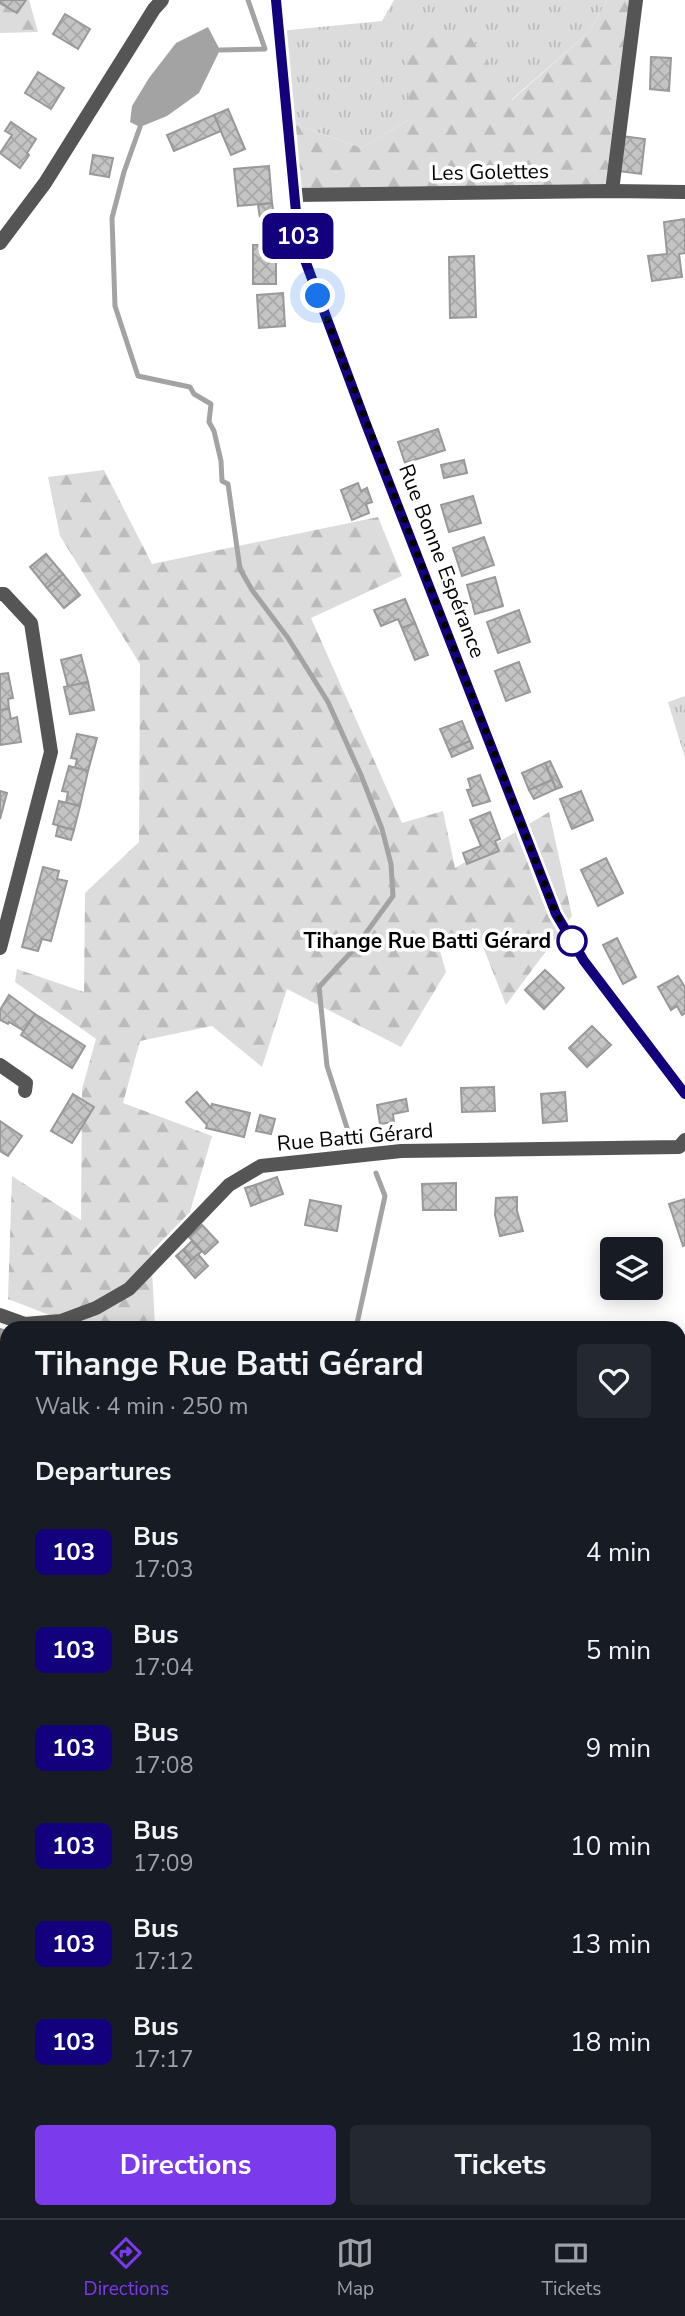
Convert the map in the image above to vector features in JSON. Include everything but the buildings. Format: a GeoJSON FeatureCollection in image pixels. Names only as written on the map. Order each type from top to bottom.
{"type":"FeatureCollection","features":[{"type":"Feature","properties":{"kind":"street"},"geometry":{"type":"LineString","coordinates":[[0,243],[45,183],[162,0]]}},
{"type":"Feature","properties":{"kind":"street","name":"Rue Bonne Espérance"},"geometry":{"type":"LineString","coordinates":[[276,0],[299,244],[366,424],[556,914],[584,961],[685,1094]]}},
{"type":"Feature","properties":{"kind":"street"},"geometry":{"type":"LineString","coordinates":[[612,191],[636,0]]}},
{"type":"Feature","properties":{"kind":"street","name":"Les Golettes"},"geometry":{"type":"LineString","coordinates":[[295,195],[685,192]]}},
{"type":"Feature","properties":{"kind":"street"},"geometry":{"type":"LineString","coordinates":[[0,594],[4,594],[31,623],[51,751],[0,948]]}},
{"type":"Feature","properties":{"kind":"street"},"geometry":{"type":"LineString","coordinates":[[0,1065],[26,1083],[26,1091]]}},
{"type":"Feature","properties":{"kind":"street","name":"Rue Batti Gérard"},"geometry":{"type":"LineString","coordinates":[[61,1321],[96,1308],[129,1289],[229,1185],[261,1166],[401,1151],[683,1146]]}},
{"type":"Feature","properties":{"kind":"street","name":"Rue Batti Gérard"},"geometry":{"type":"LineString","coordinates":[[0,1315],[17,1321]]}},
{"type":"Feature","properties":{"kind":"green space"},"geometry":{"type":"Polygon","coordinates":[[[0,0],[29,0],[38,32],[0,33],[0,0]]]}},
{"type":"Feature","properties":{"kind":"green space"},"geometry":{"type":"Polygon","coordinates":[[[394,0],[607,0],[589,32],[511,100],[470,36],[410,119],[362,148],[288,122],[279,31],[382,21],[394,0]]]}},
{"type":"Feature","properties":{"kind":"green space"},"geometry":{"type":"Polygon","coordinates":[[[607,0],[636,0],[612,191],[295,195],[288,122],[362,148],[410,119],[406,39],[470,36],[512,100],[589,32],[607,0]]]}},
{"type":"Feature","properties":{"kind":"green space"},"geometry":{"type":"Polygon","coordinates":[[[104,470],[152,564],[378,517],[402,576],[311,618],[402,823],[443,811],[455,868],[549,812],[572,916],[506,1005],[476,929],[437,940],[446,972],[401,1047],[287,989],[262,1067],[212,1026],[140,1041],[123,1103],[212,1136],[190,1212],[151,1252],[155,1321],[65,1321],[8,1299],[12,1176],[81,1220],[82,1089],[96,1039],[15,982],[17,969],[84,992],[85,893],[139,842],[140,664],[60,536],[48,477],[104,470]]]}},
{"type":"Feature","properties":{"kind":"green space"},"geometry":{"type":"Polygon","coordinates":[[[685,696],[685,758],[668,702],[685,696]]]}},
{"type":"Feature","properties":{"kind":"shaded area"},"geometry":{"type":"Polygon","coordinates":[[[208,27],[220,50],[199,93],[167,116],[140,127],[130,122],[132,106],[176,43],[208,27]]]}},
{"type":"Feature","properties":{"kind":"waterway"},"geometry":{"type":"LineString","coordinates":[[220,50],[265,49],[248,0]]}},
{"type":"Feature","properties":{"kind":"waterway"},"geometry":{"type":"LineString","coordinates":[[140,127],[112,218],[115,306],[138,376],[190,387],[194,394],[211,404],[209,422],[214,431],[221,461],[222,481],[228,484],[240,569],[328,702],[361,775],[382,829],[391,864],[393,896],[355,948],[319,987],[327,1066],[350,1137]]}},
{"type":"Feature","properties":{"kind":"waterway"},"geometry":{"type":"LineString","coordinates":[[358,1321],[385,1196],[376,1173]]}},
{"type":"Feature","properties":{"kind":"bus line","name":"103"},"geometry":{"type":"LineString","coordinates":[[276,0],[299,244],[366,424],[556,914],[584,961],[685,1094]]}},
{"type":"Feature","properties":{"kind":"place","name":"Tihange Rue Batti Gérard"},"geometry":{"type":"Point","coordinates":[572,941]}},
{"type":"Feature","properties":{"kind":"route"},"geometry":{"type":"LineString","coordinates":[[318,296],[556,914],[572,941]]}}]}
